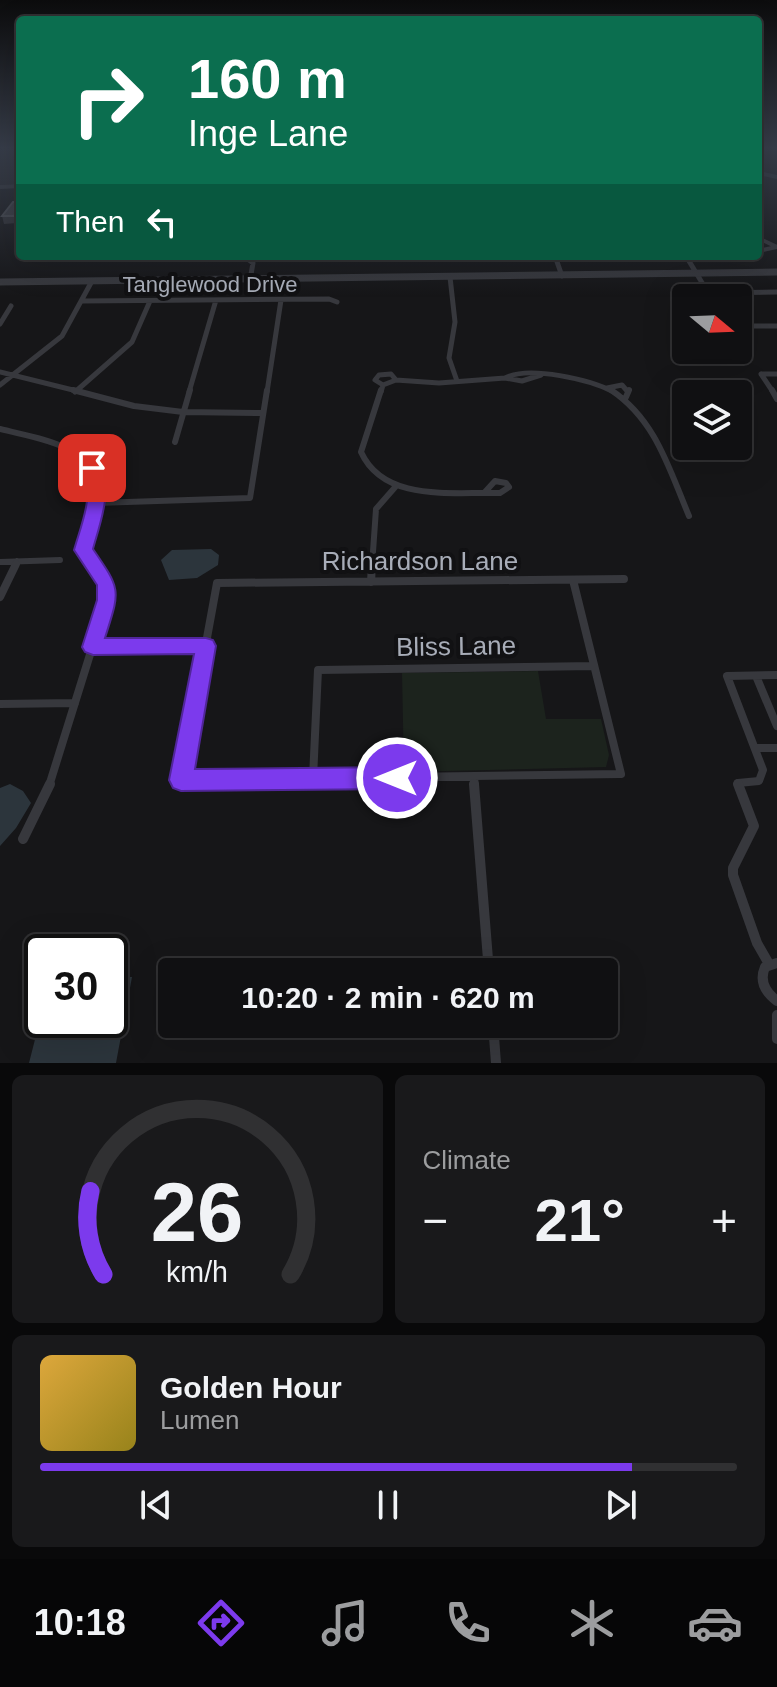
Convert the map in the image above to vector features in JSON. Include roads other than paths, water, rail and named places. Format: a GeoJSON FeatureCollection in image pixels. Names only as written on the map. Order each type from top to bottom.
{"type":"FeatureCollection","features":[{"type":"Feature","properties":{"kind":"street"},"geometry":{"type":"LineString","coordinates":[[249,260],[253,263],[250,280]]}},
{"type":"Feature","properties":{"kind":"street"},"geometry":{"type":"LineString","coordinates":[[556,260],[562,276]]}},
{"type":"Feature","properties":{"kind":"street"},"geometry":{"type":"LineString","coordinates":[[688,260],[703,284]]}},
{"type":"Feature","properties":{"kind":"street"},"geometry":{"type":"LineString","coordinates":[[0,282],[777,272]]}},
{"type":"Feature","properties":{"kind":"street"},"geometry":{"type":"LineString","coordinates":[[450,277],[455,322],[449,358],[457,381]]}},
{"type":"Feature","properties":{"kind":"street"},"geometry":{"type":"LineString","coordinates":[[0,385],[57,341],[70,326],[92,281]]}},
{"type":"Feature","properties":{"kind":"street"},"geometry":{"type":"LineString","coordinates":[[752,293],[777,292]]}},
{"type":"Feature","properties":{"kind":"street","name":"Tanglewood Drive"},"geometry":{"type":"LineString","coordinates":[[82,301],[329,299],[337,302]]}},
{"type":"Feature","properties":{"kind":"street"},"geometry":{"type":"LineString","coordinates":[[175,442],[216,300]]}},
{"type":"Feature","properties":{"kind":"street"},"geometry":{"type":"LineString","coordinates":[[96,503],[250,498],[281,300]]}},
{"type":"Feature","properties":{"kind":"street"},"geometry":{"type":"LineString","coordinates":[[75,392],[128,346],[150,301]]}},
{"type":"Feature","properties":{"kind":"street"},"geometry":{"type":"LineString","coordinates":[[0,324],[11,306]]}},
{"type":"Feature","properties":{"kind":"street"},"geometry":{"type":"LineString","coordinates":[[752,326],[777,326]]}},
{"type":"Feature","properties":{"kind":"street"},"geometry":{"type":"LineString","coordinates":[[0,372],[134,406],[183,412],[262,413]]}},
{"type":"Feature","properties":{"kind":"street"},"geometry":{"type":"LineString","coordinates":[[777,374],[761,374],[777,399]]}},
{"type":"Feature","properties":{"kind":"street"},"geometry":{"type":"LineString","coordinates":[[484,493],[423,492],[397,485],[368,466],[361,452],[383,385],[396,380],[505,378],[530,381],[541,375],[579,380],[607,388],[626,397],[648,421],[689,516]]}},
{"type":"Feature","properties":{"kind":"street"},"geometry":{"type":"LineString","coordinates":[[0,429],[59,446],[84,459],[96,479],[96,503],[83,550],[107,584],[107,600],[45,798],[23,839]]}},
{"type":"Feature","properties":{"kind":"street"},"geometry":{"type":"LineString","coordinates":[[371,582],[373,519],[376,509],[397,485]]}},
{"type":"Feature","properties":{"kind":"street"},"geometry":{"type":"LineString","coordinates":[[0,562],[60,560]]}},
{"type":"Feature","properties":{"kind":"street"},"geometry":{"type":"LineString","coordinates":[[0,597],[17,561]]}},
{"type":"Feature","properties":{"kind":"street","name":"Richardson Lane"},"geometry":{"type":"LineString","coordinates":[[206,646],[217,583],[624,579]]}},
{"type":"Feature","properties":{"kind":"street"},"geometry":{"type":"LineString","coordinates":[[93,647],[206,646],[181,780],[621,774],[573,580]]}},
{"type":"Feature","properties":{"kind":"street","name":"Bliss Lane"},"geometry":{"type":"LineString","coordinates":[[313,778],[318,670],[594,666]]}},
{"type":"Feature","properties":{"kind":"street"},"geometry":{"type":"LineString","coordinates":[[777,675],[727,676],[763,770],[759,781],[738,783],[754,826],[733,868],[733,875],[757,943],[773,964],[762,971],[762,982],[777,1001]]}},
{"type":"Feature","properties":{"kind":"street"},"geometry":{"type":"LineString","coordinates":[[756,676],[777,726]]}},
{"type":"Feature","properties":{"kind":"street"},"geometry":{"type":"LineString","coordinates":[[0,704],[75,703]]}},
{"type":"Feature","properties":{"kind":"street"},"geometry":{"type":"LineString","coordinates":[[755,748],[777,748]]}},
{"type":"Feature","properties":{"kind":"street"},"geometry":{"type":"LineString","coordinates":[[474,778],[488,958]]}},
{"type":"Feature","properties":{"kind":"street"},"geometry":{"type":"LineString","coordinates":[[777,1015],[777,1039]]}},
{"type":"Feature","properties":{"kind":"street"},"geometry":{"type":"LineString","coordinates":[[494,1038],[496,1063]]}}]}
